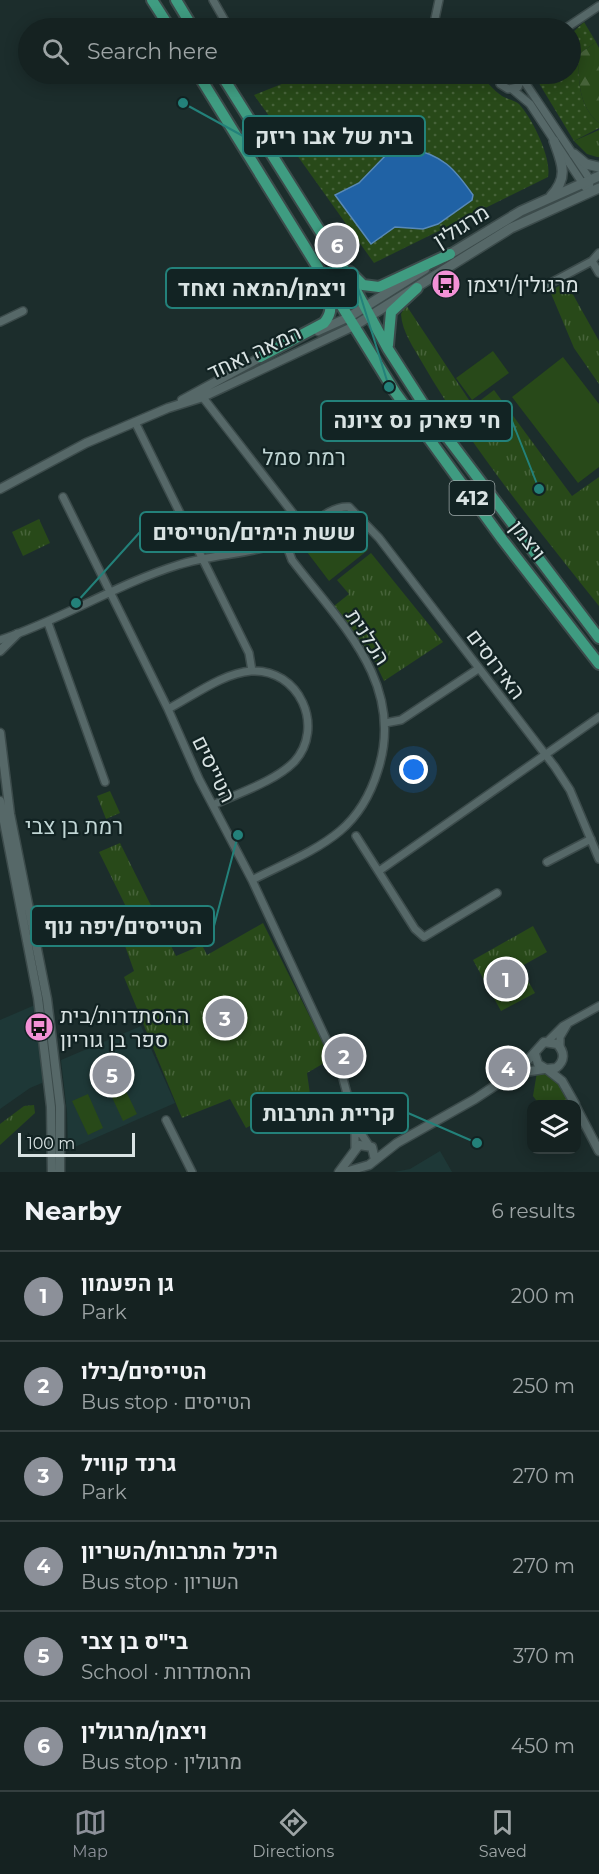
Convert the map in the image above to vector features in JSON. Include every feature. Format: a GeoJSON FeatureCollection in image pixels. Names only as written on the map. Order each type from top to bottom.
{"type":"FeatureCollection","features":[{"type":"Feature","properties":{"kind":"main road"},"geometry":{"type":"LineString","coordinates":[[152,0],[164,18]]}},
{"type":"Feature","properties":{"kind":"main road"},"geometry":{"type":"LineString","coordinates":[[176,0],[187,18]]}},
{"type":"Feature","properties":{"kind":"main road","name":"412"},"geometry":{"type":"LineString","coordinates":[[204,84],[351,321]]}},
{"type":"Feature","properties":{"kind":"main road","name":"412"},"geometry":{"type":"LineString","coordinates":[[227,84],[372,310]]}},
{"type":"Feature","properties":{"kind":"main road"},"geometry":{"type":"LineString","coordinates":[[231,126],[331,303],[331,314],[324,323],[260,357]]}},
{"type":"Feature","properties":{"kind":"main road"},"geometry":{"type":"LineString","coordinates":[[548,198],[564,178],[563,167],[554,141]]}},
{"type":"Feature","properties":{"kind":"main road"},"geometry":{"type":"LineString","coordinates":[[573,154],[591,166],[599,167]]}},
{"type":"Feature","properties":{"kind":"main road","name":"מרגולין"},"geometry":{"type":"LineString","coordinates":[[372,310],[450,254],[502,221],[590,180]]}},
{"type":"Feature","properties":{"kind":"main road","name":"מרגולין"},"geometry":{"type":"LineString","coordinates":[[351,321],[417,288],[511,228],[599,188]]}},
{"type":"Feature","properties":{"kind":"main road"},"geometry":{"type":"LineString","coordinates":[[327,243],[359,282],[371,288],[379,288],[450,254]]}},
{"type":"Feature","properties":{"kind":"main road"},"geometry":{"type":"LineString","coordinates":[[388,349],[391,312],[417,288]]}},
{"type":"Feature","properties":{"kind":"main road","name":"ויצמן"},"geometry":{"type":"LineString","coordinates":[[372,310],[388,349],[448,440],[599,638]]}},
{"type":"Feature","properties":{"kind":"main road","name":"ויצמן"},"geometry":{"type":"LineString","coordinates":[[351,321],[384,376],[427,438],[599,664]]}},
{"type":"Feature","properties":{"kind":"street"},"geometry":{"type":"LineString","coordinates":[[213,0],[223,18]]}},
{"type":"Feature","properties":{"kind":"street"},"geometry":{"type":"LineString","coordinates":[[435,18],[439,0]]}},
{"type":"Feature","properties":{"kind":"street"},"geometry":{"type":"LineString","coordinates":[[580,18],[599,5],[596,0]]}},
{"type":"Feature","properties":{"kind":"street"},"geometry":{"type":"LineString","coordinates":[[502,84],[505,88],[512,89],[518,87],[519,84]]}},
{"type":"Feature","properties":{"kind":"street"},"geometry":{"type":"LineString","coordinates":[[527,84],[590,180],[589,192]]}},
{"type":"Feature","properties":{"kind":"street"},"geometry":{"type":"LineString","coordinates":[[512,89],[526,99],[554,141],[590,180]]}},
{"type":"Feature","properties":{"kind":"street"},"geometry":{"type":"LineString","coordinates":[[547,285],[592,261],[599,253]]}},
{"type":"Feature","properties":{"kind":"street"},"geometry":{"type":"LineString","coordinates":[[592,261],[599,273]]}},
{"type":"Feature","properties":{"kind":"street"},"geometry":{"type":"LineString","coordinates":[[0,322],[23,311]]}},
{"type":"Feature","properties":{"kind":"street","name":"המאה ואחד"},"geometry":{"type":"LineString","coordinates":[[200,394],[260,357],[351,321]]}},
{"type":"Feature","properties":{"kind":"street","name":"המאה ואחד"},"geometry":{"type":"LineString","coordinates":[[0,489],[30,471],[200,394],[351,321]]}},
{"type":"Feature","properties":{"kind":"street"},"geometry":{"type":"LineString","coordinates":[[0,640],[48,623],[169,568],[285,541],[306,530],[200,394]]}},
{"type":"Feature","properties":{"kind":"street"},"geometry":{"type":"LineString","coordinates":[[135,422],[249,653],[252,671]]}},
{"type":"Feature","properties":{"kind":"street","name":"הטייסים"},"geometry":{"type":"LineString","coordinates":[[63,497],[252,880],[341,1071],[355,1124],[354,1151]]}},
{"type":"Feature","properties":{"kind":"street","name":"האירוסים"},"geometry":{"type":"LineString","coordinates":[[306,530],[343,507],[352,508],[379,538],[570,790],[599,859]]}},
{"type":"Feature","properties":{"kind":"street","name":"הכלנית"},"geometry":{"type":"LineString","coordinates":[[252,880],[317,847],[351,821],[366,800],[383,751],[385,723],[381,695],[370,664],[292,560],[285,541]]}},
{"type":"Feature","properties":{"kind":"street"},"geometry":{"type":"LineString","coordinates":[[48,623],[105,782]]}},
{"type":"Feature","properties":{"kind":"street"},"geometry":{"type":"LineString","coordinates":[[0,651],[17,634]]}},
{"type":"Feature","properties":{"kind":"street"},"geometry":{"type":"LineString","coordinates":[[385,723],[400,720],[478,669]]}},
{"type":"Feature","properties":{"kind":"street"},"geometry":{"type":"LineString","coordinates":[[168,710],[223,680],[252,671],[283,678],[299,694],[306,711],[306,739],[297,759],[287,768],[213,805]]}},
{"type":"Feature","properties":{"kind":"street"},"geometry":{"type":"LineString","coordinates":[[379,872],[599,717]]}},
{"type":"Feature","properties":{"kind":"street"},"geometry":{"type":"LineString","coordinates":[[0,733],[10,814],[47,999],[60,1106],[60,1172]]}},
{"type":"Feature","properties":{"kind":"street"},"geometry":{"type":"LineString","coordinates":[[0,801],[38,998],[51,1107],[52,1172]]}},
{"type":"Feature","properties":{"kind":"street"},"geometry":{"type":"LineString","coordinates":[[356,836],[415,929],[424,937],[497,893]]}},
{"type":"Feature","properties":{"kind":"street"},"geometry":{"type":"LineString","coordinates":[[547,862],[591,839]]}},
{"type":"Feature","properties":{"kind":"street"},"geometry":{"type":"LineString","coordinates":[[345,1172],[369,1165],[397,1143],[469,1103],[506,1078],[535,1054],[540,1044],[548,1041],[557,1030],[599,1006]]}},
{"type":"Feature","properties":{"kind":"street"},"geometry":{"type":"LineString","coordinates":[[573,1019],[563,1031],[560,1046],[563,1055],[561,1063],[565,1086],[573,1100]]}},
{"type":"Feature","properties":{"kind":"street"},"geometry":{"type":"LineString","coordinates":[[548,1041],[560,1046]]}},
{"type":"Feature","properties":{"kind":"street"},"geometry":{"type":"LineString","coordinates":[[535,1054],[538,1064],[565,1086]]}},
{"type":"Feature","properties":{"kind":"street"},"geometry":{"type":"LineString","coordinates":[[506,1078],[528,1070],[546,1069],[561,1063]]}},
{"type":"Feature","properties":{"kind":"street"},"geometry":{"type":"LineString","coordinates":[[581,1116],[599,1151]]}},
{"type":"Feature","properties":{"kind":"street"},"geometry":{"type":"LineString","coordinates":[[166,1120],[192,1172]]}},
{"type":"Feature","properties":{"kind":"street","name":"הטייסים"},"geometry":{"type":"LineString","coordinates":[[355,1124],[370,1146]]}},
{"type":"Feature","properties":{"kind":"street"},"geometry":{"type":"LineString","coordinates":[[339,1172],[359,1144],[370,1146],[397,1143]]}},
{"type":"Feature","properties":{"kind":"street"},"geometry":{"type":"LineString","coordinates":[[370,1146],[375,1160]]}},
{"type":"Feature","properties":{"kind":"street"},"geometry":{"type":"LineString","coordinates":[[354,1151],[355,1162],[361,1166]]}},
{"type":"Feature","properties":{"kind":"shaded area"},"geometry":{"type":"Polygon","coordinates":[[[35,1005],[42,1060],[42,1083],[30,1088],[0,1109],[0,1020],[35,1005]]]}},
{"type":"Feature","properties":{"kind":"shaded area"},"geometry":{"type":"Polygon","coordinates":[[[141,1026],[175,1103],[68,1150],[67,1112],[61,1060],[141,1026]]]}},
{"type":"Feature","properties":{"kind":"shaded area"},"geometry":{"type":"Polygon","coordinates":[[[440,1151],[452,1172],[394,1172],[410,1169],[440,1151]]]}},
{"type":"Feature","properties":{"kind":"green space"},"geometry":{"type":"Polygon","coordinates":[[[584,22],[596,42],[581,53],[581,25],[584,22]]]}},
{"type":"Feature","properties":{"kind":"green space"},"geometry":{"type":"Polygon","coordinates":[[[596,42],[599,48],[599,123],[587,109],[583,100],[580,84],[581,53],[596,42]]]}},
{"type":"Feature","properties":{"kind":"green space"},"geometry":{"type":"Polygon","coordinates":[[[282,84],[488,84],[499,94],[519,104],[524,110],[544,149],[548,177],[374,263],[254,95],[282,84]]]}},
{"type":"Feature","properties":{"kind":"green space"},"geometry":{"type":"Polygon","coordinates":[[[539,84],[579,84],[583,100],[599,123],[599,128],[574,141],[539,84]]]}},
{"type":"Feature","properties":{"kind":"green space"},"geometry":{"type":"Polygon","coordinates":[[[599,130],[599,157],[587,154],[574,141],[599,130]]]}},
{"type":"Feature","properties":{"kind":"green space"},"geometry":{"type":"Polygon","coordinates":[[[566,282],[599,341],[599,384],[574,348],[550,291],[566,282]]]}},
{"type":"Feature","properties":{"kind":"green space"},"geometry":{"type":"Polygon","coordinates":[[[406,305],[473,406],[494,390],[572,496],[599,477],[599,606],[506,488],[442,396],[406,334],[401,314],[406,305]]]}},
{"type":"Feature","properties":{"kind":"green space"},"geometry":{"type":"Polygon","coordinates":[[[493,351],[509,373],[472,400],[456,378],[493,351]]]}},
{"type":"Feature","properties":{"kind":"green space"},"geometry":{"type":"Polygon","coordinates":[[[563,357],[599,404],[599,467],[578,483],[512,397],[563,357]]]}},
{"type":"Feature","properties":{"kind":"green space"},"geometry":{"type":"Polygon","coordinates":[[[39,519],[50,543],[23,556],[12,532],[39,519]]]}},
{"type":"Feature","properties":{"kind":"green space"},"geometry":{"type":"Polygon","coordinates":[[[347,522],[368,550],[329,581],[307,552],[347,522]]]}},
{"type":"Feature","properties":{"kind":"green space"},"geometry":{"type":"Polygon","coordinates":[[[371,553],[443,642],[384,681],[372,656],[334,606],[349,594],[337,580],[371,553]]]}},
{"type":"Feature","properties":{"kind":"green space"},"geometry":{"type":"Polygon","coordinates":[[[110,791],[120,813],[106,819],[97,796],[110,791]]]}},
{"type":"Feature","properties":{"kind":"green space"},"geometry":{"type":"Polygon","coordinates":[[[120,843],[176,956],[202,945],[207,955],[263,923],[331,1059],[307,1073],[310,1094],[246,1128],[230,1099],[182,1118],[124,977],[134,971],[119,929],[133,921],[99,852],[120,843]]]}},
{"type":"Feature","properties":{"kind":"green space"},"geometry":{"type":"Polygon","coordinates":[[[533,926],[547,952],[520,967],[535,993],[501,1011],[473,960],[533,926]]]}},
{"type":"Feature","properties":{"kind":"green space"},"geometry":{"type":"Polygon","coordinates":[[[537,1072],[554,1078],[569,1100],[536,1100],[533,1096],[537,1072]]]}},
{"type":"Feature","properties":{"kind":"green space"},"geometry":{"type":"Polygon","coordinates":[[[124,1087],[137,1114],[123,1121],[110,1093],[124,1087]]]}},
{"type":"Feature","properties":{"kind":"green space"},"geometry":{"type":"Polygon","coordinates":[[[88,1094],[103,1128],[88,1135],[72,1101],[88,1094]]]}},
{"type":"Feature","properties":{"kind":"green space"},"geometry":{"type":"Polygon","coordinates":[[[34,1105],[35,1113],[0,1145],[0,1124],[24,1106],[34,1105]]]}},
{"type":"Feature","properties":{"kind":"water"},"geometry":{"type":"Polygon","coordinates":[[[408,148],[430,154],[446,164],[460,177],[473,195],[472,200],[438,224],[423,229],[395,227],[371,244],[335,195],[359,183],[389,152],[408,148]]]}},
{"type":"Feature","properties":{"kind":"place","name":"בית של אבו ריזק"},"geometry":{"type":"Point","coordinates":[183,103]}},
{"type":"Feature","properties":{"kind":"place","name":"ויצמן/מרגולין"},"geometry":{"type":"Point","coordinates":[337,245]}},
{"type":"Feature","properties":{"kind":"place","name":"מרגולין/ויצמן"},"geometry":{"type":"Point","coordinates":[446,284]}},
{"type":"Feature","properties":{"kind":"place","name":"ויצמן/המאה ואחד"},"geometry":{"type":"Point","coordinates":[389,387]}},
{"type":"Feature","properties":{"kind":"place","name":"חי פארק נס ציונה"},"geometry":{"type":"Point","coordinates":[539,489]}},
{"type":"Feature","properties":{"kind":"place","name":"ששת הימים/הטייסים"},"geometry":{"type":"Point","coordinates":[76,603]}},
{"type":"Feature","properties":{"kind":"place","name":"הטייסים/יפה נוף"},"geometry":{"type":"Point","coordinates":[238,835]}},
{"type":"Feature","properties":{"kind":"place","name":"גן הפעמון"},"geometry":{"type":"Point","coordinates":[506,979]}},
{"type":"Feature","properties":{"kind":"place","name":"גרנד קוויל"},"geometry":{"type":"Point","coordinates":[225,1018]}},
{"type":"Feature","properties":{"kind":"place","name":"ההסתדרות/בית ספר בן גוריון"},"geometry":{"type":"Point","coordinates":[39,1027]}},
{"type":"Feature","properties":{"kind":"place","name":"הטייסים/בילו"},"geometry":{"type":"Point","coordinates":[344,1056]}},
{"type":"Feature","properties":{"kind":"place","name":"היכל התרבות/השריון"},"geometry":{"type":"Point","coordinates":[508,1068]}},
{"type":"Feature","properties":{"kind":"place","name":"בי\"ס בן צבי"},"geometry":{"type":"Point","coordinates":[112,1075]}},
{"type":"Feature","properties":{"kind":"place","name":"קריית התרבות"},"geometry":{"type":"Point","coordinates":[477,1143]}},
{"type":"Feature","properties":{"kind":"district","name":"רמת סמל"},"geometry":{"type":"Point","coordinates":[304,457]}},
{"type":"Feature","properties":{"kind":"district","name":"רמת בן צבי"},"geometry":{"type":"Point","coordinates":[74,826]}}]}
